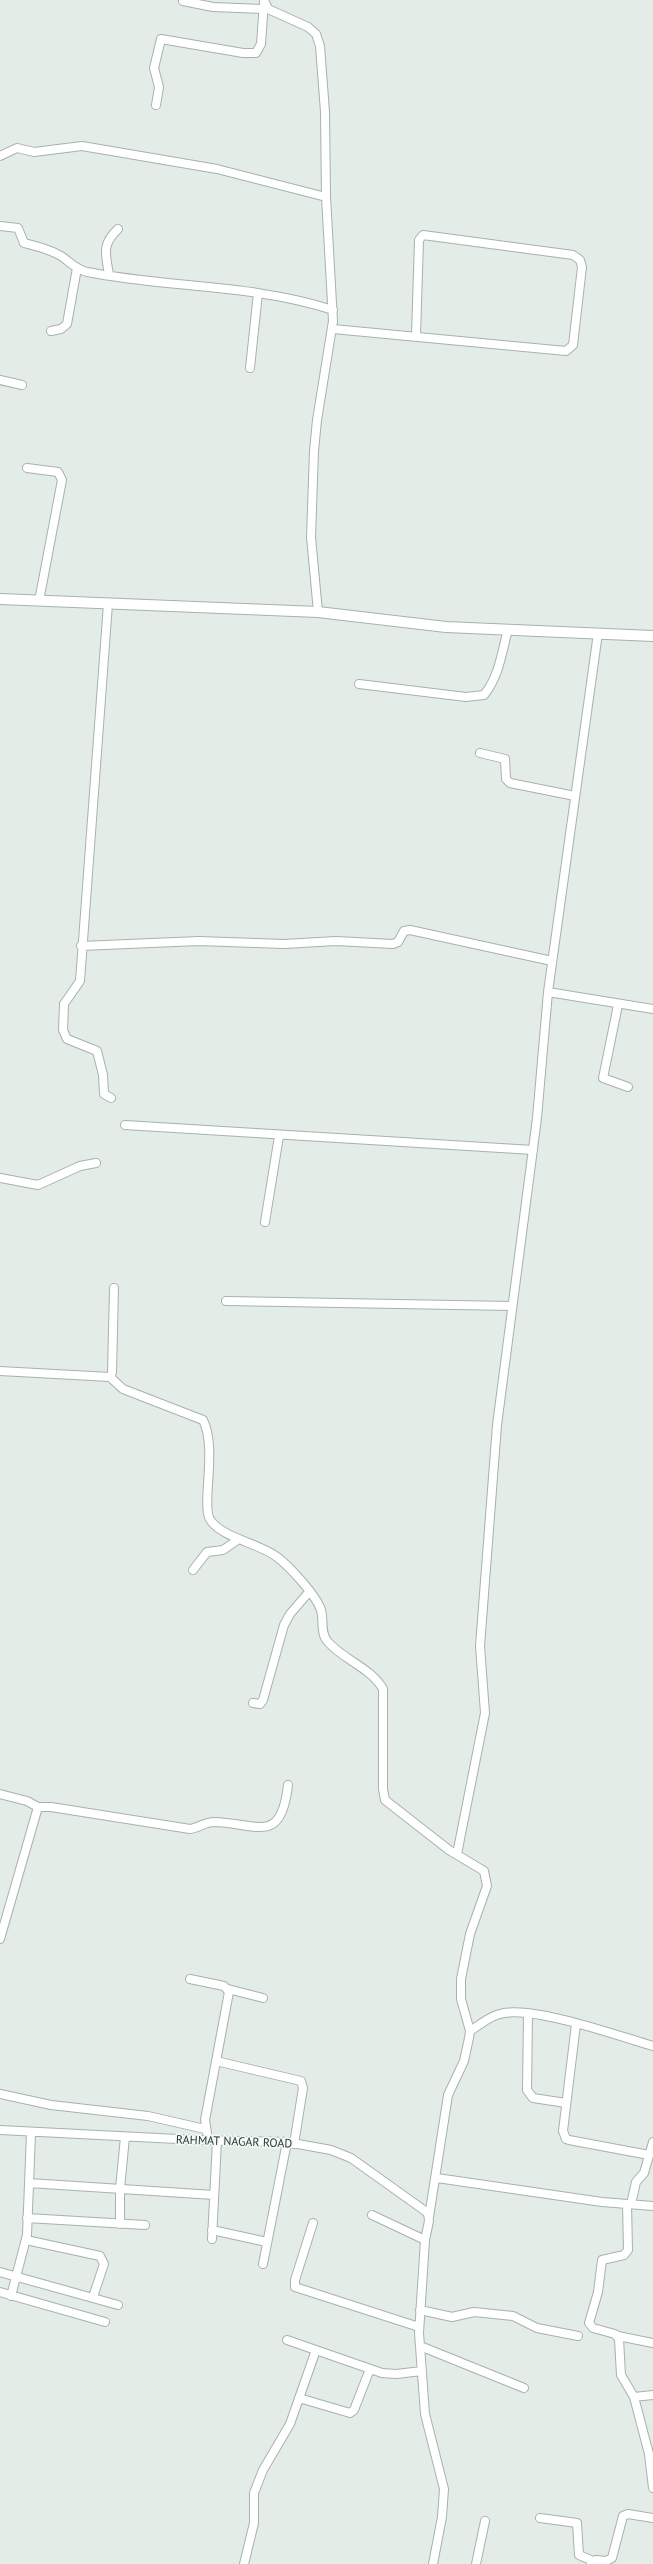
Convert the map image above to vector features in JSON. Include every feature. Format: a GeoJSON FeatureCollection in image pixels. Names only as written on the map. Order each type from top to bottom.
{"type":"FeatureCollection","features":[{"type":"Feature","properties":{"kind":"street"},"geometry":{"type":"LineString","coordinates":[[182,1],[214,7],[264,4]]}},
{"type":"Feature","properties":{"kind":"street"},"geometry":{"type":"LineString","coordinates":[[156,105],[159,87],[154,68],[161,39],[252,54],[260,50],[264,4]]}},
{"type":"Feature","properties":{"kind":"street"},"geometry":{"type":"LineString","coordinates":[[264,4],[268,9],[308,27],[316,34],[320,46],[325,112],[326,197],[333,329],[317,420],[314,451],[310,537],[318,612]]}},
{"type":"Feature","properties":{"kind":"street"},"geometry":{"type":"LineString","coordinates":[[0,156],[17,148],[34,152],[82,146],[217,169],[326,197]]}},
{"type":"Feature","properties":{"kind":"street"},"geometry":{"type":"LineString","coordinates":[[0,226],[18,228],[24,243],[52,252],[77,268],[109,275],[258,293],[307,302],[333,310]]}},
{"type":"Feature","properties":{"kind":"street"},"geometry":{"type":"LineString","coordinates":[[109,275],[105,246],[109,236],[118,229]]}},
{"type":"Feature","properties":{"kind":"street"},"geometry":{"type":"LineString","coordinates":[[333,329],[566,351],[573,345],[582,267],[580,260],[573,255],[423,236],[419,240],[416,336]]}},
{"type":"Feature","properties":{"kind":"street"},"geometry":{"type":"LineString","coordinates":[[52,331],[61,329],[67,324],[77,268]]}},
{"type":"Feature","properties":{"kind":"street"},"geometry":{"type":"LineString","coordinates":[[250,368],[258,293]]}},
{"type":"Feature","properties":{"kind":"street"},"geometry":{"type":"LineString","coordinates":[[0,380],[22,385]]}},
{"type":"Feature","properties":{"kind":"street"},"geometry":{"type":"LineString","coordinates":[[27,468],[58,472],[62,480],[38,601]]}},
{"type":"Feature","properties":{"kind":"street"},"geometry":{"type":"LineString","coordinates":[[0,599],[318,612],[446,627],[653,636]]}},
{"type":"Feature","properties":{"kind":"street"},"geometry":{"type":"LineString","coordinates":[[108,604],[81,946],[80,981],[64,1004],[63,1030],[67,1038],[95,1049],[102,1075],[104,1094],[111,1098]]}},
{"type":"Feature","properties":{"kind":"street"},"geometry":{"type":"LineString","coordinates":[[359,684],[466,697],[484,695],[495,677],[508,629]]}},
{"type":"Feature","properties":{"kind":"street"},"geometry":{"type":"LineString","coordinates":[[457,1854],[485,1713],[480,1646],[498,1425],[533,1150],[548,992],[598,633]]}},
{"type":"Feature","properties":{"kind":"street"},"geometry":{"type":"LineString","coordinates":[[480,753],[506,759],[506,778],[510,783],[575,796]]}},
{"type":"Feature","properties":{"kind":"street"},"geometry":{"type":"LineString","coordinates":[[81,946],[199,941],[284,944],[336,941],[396,944],[403,932],[410,930],[552,961]]}},
{"type":"Feature","properties":{"kind":"street"},"geometry":{"type":"LineString","coordinates":[[548,992],[618,1004],[653,1008]]}},
{"type":"Feature","properties":{"kind":"street"},"geometry":{"type":"LineString","coordinates":[[618,1004],[603,1078],[628,1087]]}},
{"type":"Feature","properties":{"kind":"street"},"geometry":{"type":"LineString","coordinates":[[125,1125],[279,1136],[533,1150]]}},
{"type":"Feature","properties":{"kind":"street"},"geometry":{"type":"LineString","coordinates":[[265,1222],[279,1136]]}},
{"type":"Feature","properties":{"kind":"street"},"geometry":{"type":"LineString","coordinates":[[0,1178],[38,1185],[80,1166],[96,1163]]}},
{"type":"Feature","properties":{"kind":"street"},"geometry":{"type":"LineString","coordinates":[[110,1377],[112,1373],[114,1288]]}},
{"type":"Feature","properties":{"kind":"street"},"geometry":{"type":"LineString","coordinates":[[226,1301],[512,1306]]}},
{"type":"Feature","properties":{"kind":"street"},"geometry":{"type":"LineString","coordinates":[[0,1372],[110,1377],[123,1389],[203,1420],[210,1450],[207,1513],[212,1522],[239,1539],[277,1556],[309,1592],[322,1611],[324,1634],[328,1642],[364,1670],[383,1689],[385,1800],[457,1854],[484,1871],[488,1881],[470,1934],[461,1979],[461,1999],[470,2032],[464,2060],[448,2095],[440,2140],[437,2178],[425,2240],[419,2327],[425,2414],[444,2489],[442,2517],[433,2564]]}},
{"type":"Feature","properties":{"kind":"street"},"geometry":{"type":"LineString","coordinates":[[193,1570],[206,1552],[229,1547],[239,1539]]}},
{"type":"Feature","properties":{"kind":"street"},"geometry":{"type":"LineString","coordinates":[[253,1703],[260,1704],[263,1700],[284,1625],[290,1614],[309,1592]]}},
{"type":"Feature","properties":{"kind":"street"},"geometry":{"type":"LineString","coordinates":[[0,1794],[27,1801],[38,1807],[51,1807],[190,1828],[212,1822],[265,1828],[274,1824],[281,1814],[288,1785]]}},
{"type":"Feature","properties":{"kind":"street"},"geometry":{"type":"LineString","coordinates":[[0,1939],[38,1807]]}},
{"type":"Feature","properties":{"kind":"street"},"geometry":{"type":"LineString","coordinates":[[190,1979],[224,1986],[228,1989],[263,1998]]}},
{"type":"Feature","properties":{"kind":"street"},"geometry":{"type":"LineString","coordinates":[[212,2239],[214,2195],[213,2141],[205,2129],[228,1989]]}},
{"type":"Feature","properties":{"kind":"street"},"geometry":{"type":"LineString","coordinates":[[470,2032],[493,2016],[513,2012],[576,2024],[653,2046]]}},
{"type":"Feature","properties":{"kind":"street"},"geometry":{"type":"LineString","coordinates":[[528,2014],[527,2090],[533,2098],[566,2103]]}},
{"type":"Feature","properties":{"kind":"street"},"geometry":{"type":"LineString","coordinates":[[576,2024],[563,2131],[566,2139],[649,2155]]}},
{"type":"Feature","properties":{"kind":"street"},"geometry":{"type":"LineString","coordinates":[[216,2061],[301,2081],[303,2088],[263,2264]]}},
{"type":"Feature","properties":{"kind":"street"},"geometry":{"type":"LineString","coordinates":[[0,2094],[52,2105],[148,2116],[205,2129]]}},
{"type":"Feature","properties":{"kind":"street","name":"RAHMAT NAGAR ROAD"},"geometry":{"type":"LineString","coordinates":[[0,2130],[31,2133],[291,2143],[344,2154],[424,2210],[429,2217]]}},
{"type":"Feature","properties":{"kind":"street"},"geometry":{"type":"LineString","coordinates":[[11,2296],[26,2240],[31,2133]]}},
{"type":"Feature","properties":{"kind":"street"},"geometry":{"type":"LineString","coordinates":[[120,2224],[120,2189],[125,2137]]}},
{"type":"Feature","properties":{"kind":"street"},"geometry":{"type":"LineString","coordinates":[[653,2142],[644,2173],[636,2182],[629,2204],[628,2250],[624,2255],[602,2260],[599,2287],[590,2318],[590,2326],[618,2336],[653,2343]]}},
{"type":"Feature","properties":{"kind":"street"},"geometry":{"type":"LineString","coordinates":[[437,2178],[602,2202],[653,2206]]}},
{"type":"Feature","properties":{"kind":"street"},"geometry":{"type":"LineString","coordinates":[[29,2182],[214,2195]]}},
{"type":"Feature","properties":{"kind":"street"},"geometry":{"type":"LineString","coordinates":[[372,2215],[425,2240]]}},
{"type":"Feature","properties":{"kind":"street"},"geometry":{"type":"LineString","coordinates":[[27,2218],[145,2225]]}},
{"type":"Feature","properties":{"kind":"street"},"geometry":{"type":"LineString","coordinates":[[313,2223],[295,2280],[295,2287],[419,2327]]}},
{"type":"Feature","properties":{"kind":"street"},"geometry":{"type":"LineString","coordinates":[[212,2230],[267,2242]]}},
{"type":"Feature","properties":{"kind":"street"},"geometry":{"type":"LineString","coordinates":[[26,2240],[100,2256],[104,2264],[93,2298]]}},
{"type":"Feature","properties":{"kind":"street"},"geometry":{"type":"LineString","coordinates":[[0,2272],[17,2275],[118,2305]]}},
{"type":"Feature","properties":{"kind":"street"},"geometry":{"type":"LineString","coordinates":[[0,2292],[105,2322]]}},
{"type":"Feature","properties":{"kind":"street"},"geometry":{"type":"LineString","coordinates":[[420,2310],[452,2317],[474,2312],[513,2316],[537,2328],[578,2336]]}},
{"type":"Feature","properties":{"kind":"street"},"geometry":{"type":"LineString","coordinates":[[618,2336],[621,2375],[634,2397],[649,2454],[653,2488]]}},
{"type":"Feature","properties":{"kind":"street"},"geometry":{"type":"LineString","coordinates":[[287,2340],[370,2369],[391,2374],[422,2371]]}},
{"type":"Feature","properties":{"kind":"street"},"geometry":{"type":"LineString","coordinates":[[420,2346],[524,2388]]}},
{"type":"Feature","properties":{"kind":"street"},"geometry":{"type":"LineString","coordinates":[[244,2564],[254,2523],[254,2493],[263,2470],[290,2424],[316,2350]]}},
{"type":"Feature","properties":{"kind":"street"},"geometry":{"type":"LineString","coordinates":[[299,2398],[350,2413],[354,2410],[370,2369]]}},
{"type":"Feature","properties":{"kind":"street"},"geometry":{"type":"LineString","coordinates":[[634,2397],[653,2395]]}},
{"type":"Feature","properties":{"kind":"street"},"geometry":{"type":"LineString","coordinates":[[540,2518],[577,2523],[579,2555],[592,2562],[606,2561],[612,2558],[623,2516],[628,2514],[653,2518]]}},
{"type":"Feature","properties":{"kind":"street"},"geometry":{"type":"LineString","coordinates":[[476,2564],[485,2521]]}}]}
